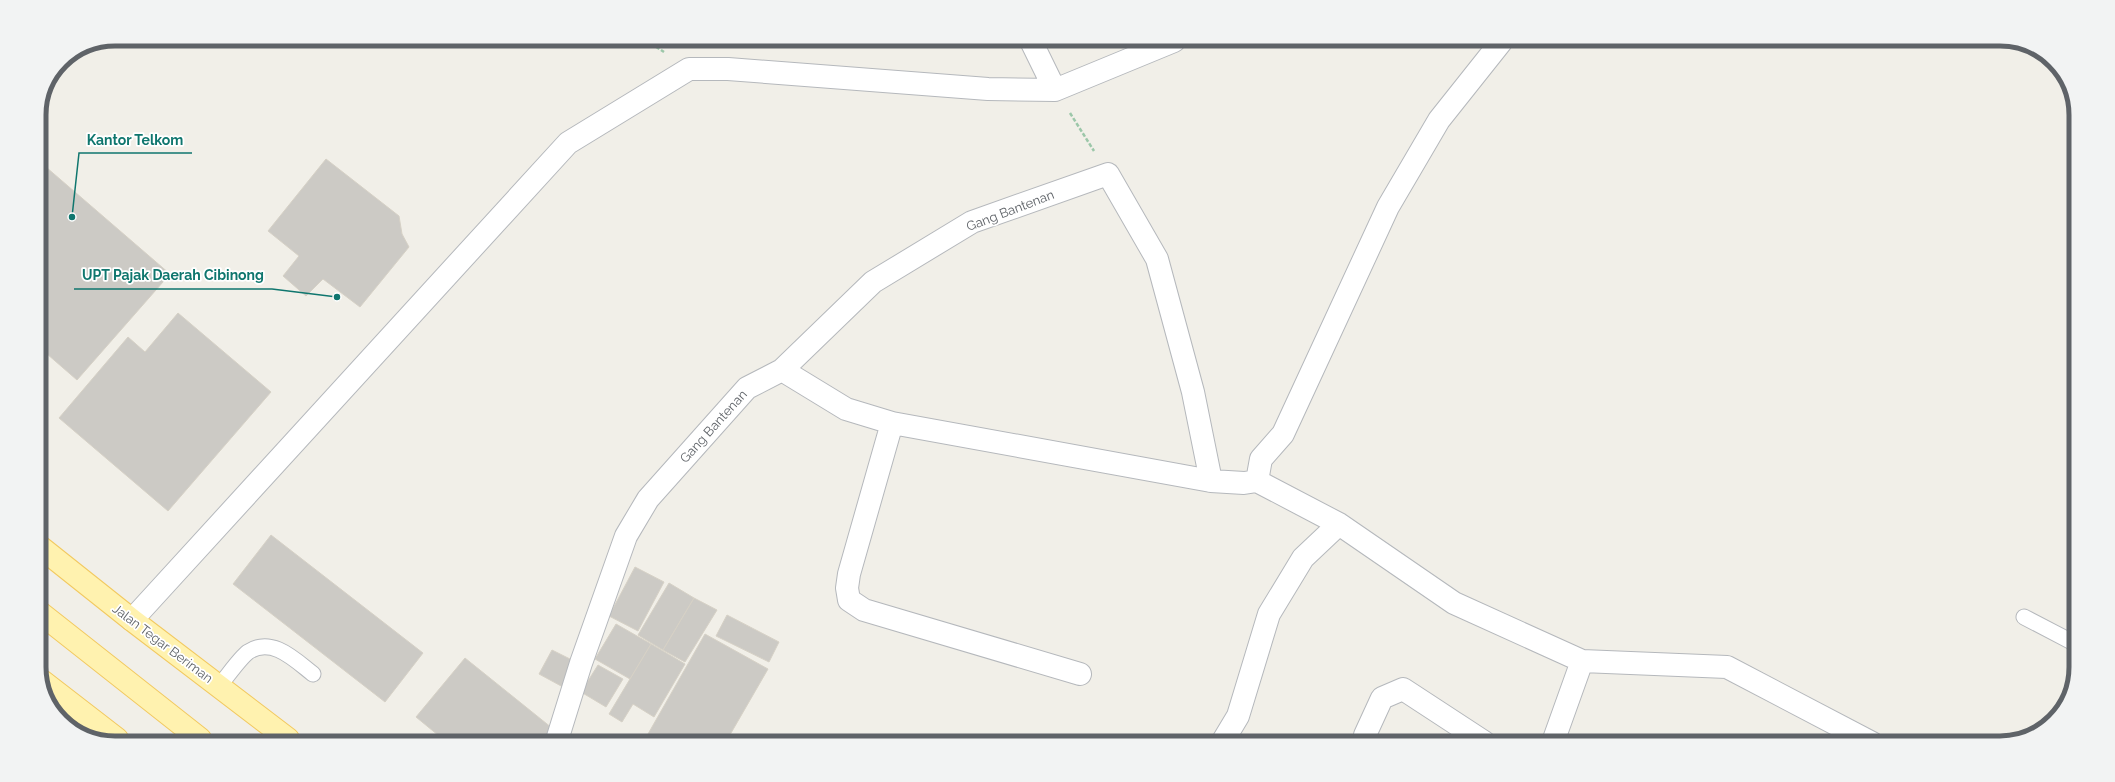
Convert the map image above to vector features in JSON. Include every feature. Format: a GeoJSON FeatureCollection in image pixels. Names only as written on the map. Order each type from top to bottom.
{"type":"FeatureCollection","features":[{"type":"Feature","properties":{"kind":"main road","name":"Jalan Tegar Beriman"},"geometry":{"type":"LineString","coordinates":[[46,552],[132,620],[284,736]]}},
{"type":"Feature","properties":{"kind":"main road"},"geometry":{"type":"LineString","coordinates":[[46,618],[196,736]]}},
{"type":"Feature","properties":{"kind":"main road"},"geometry":{"type":"LineString","coordinates":[[48,686],[113,736]]}},
{"type":"Feature","properties":{"kind":"street"},"geometry":{"type":"LineString","coordinates":[[1033,46],[1055,90]]}},
{"type":"Feature","properties":{"kind":"street"},"geometry":{"type":"LineString","coordinates":[[132,620],[568,143],[689,69],[728,69],[988,89],[1055,90],[1162,46]]}},
{"type":"Feature","properties":{"kind":"street"},"geometry":{"type":"LineString","coordinates":[[1257,481],[1261,459],[1284,434],[1388,207],[1439,120],[1498,46]]}},
{"type":"Feature","properties":{"kind":"street"},"geometry":{"type":"LineString","coordinates":[[1108,174],[1157,260],[1193,392],[1211,481]]}},
{"type":"Feature","properties":{"kind":"street","name":"Gang Bantenan"},"geometry":{"type":"LineString","coordinates":[[558,736],[580,663],[626,536],[648,500],[747,388],[782,370],[873,282],[966,226],[1108,174]]}},
{"type":"Feature","properties":{"kind":"street"},"geometry":{"type":"LineString","coordinates":[[782,370],[846,410],[892,423],[1211,481],[1244,483],[1257,481],[1339,524],[1454,603],[1582,661],[1727,667],[1859,736]]}},
{"type":"Feature","properties":{"kind":"street"},"geometry":{"type":"LineString","coordinates":[[892,423],[849,574],[847,588],[849,600],[864,610],[1080,674]]}},
{"type":"Feature","properties":{"kind":"street"},"geometry":{"type":"LineString","coordinates":[[1226,736],[1238,716],[1269,614],[1303,558],[1339,524]]}},
{"type":"Feature","properties":{"kind":"street"},"geometry":{"type":"LineString","coordinates":[[1556,736],[1582,661]]}},
{"type":"Feature","properties":{"kind":"street"},"geometry":{"type":"LineString","coordinates":[[1366,735],[1382,698],[1403,689],[1475,736]]}},
{"type":"Feature","properties":{"kind":"lane"},"geometry":{"type":"LineString","coordinates":[[2024,617],[2069,640]]}},
{"type":"Feature","properties":{"kind":"lane"},"geometry":{"type":"LineString","coordinates":[[219,686],[247,653],[262,646],[282,650],[314,674]]}},
{"type":"Feature","properties":{"kind":"path"},"geometry":{"type":"LineString","coordinates":[[1055,90],[1108,174]]}},
{"type":"Feature","properties":{"kind":"building"},"geometry":{"type":"Polygon","coordinates":[[[326,159],[399,216],[402,234],[409,247],[360,307],[323,279],[306,296],[283,276],[299,256],[268,231],[326,159]]]}},
{"type":"Feature","properties":{"kind":"building"},"geometry":{"type":"Polygon","coordinates":[[[46,167],[170,274],[77,380],[46,353],[46,167]]]}},
{"type":"Feature","properties":{"kind":"building"},"geometry":{"type":"Polygon","coordinates":[[[178,313],[271,392],[168,511],[59,418],[128,337],[145,352],[178,313]]]}},
{"type":"Feature","properties":{"kind":"building"},"geometry":{"type":"Polygon","coordinates":[[[271,535],[423,653],[385,702],[233,584],[271,535]]]}},
{"type":"Feature","properties":{"kind":"building"},"geometry":{"type":"Polygon","coordinates":[[[635,567],[664,582],[638,631],[609,616],[635,567]]]}},
{"type":"Feature","properties":{"kind":"building"},"geometry":{"type":"Polygon","coordinates":[[[669,583],[694,598],[663,650],[638,635],[669,583]]]}},
{"type":"Feature","properties":{"kind":"building"},"geometry":{"type":"Polygon","coordinates":[[[694,598],[717,610],[685,662],[663,650],[694,598]]]}},
{"type":"Feature","properties":{"kind":"building"},"geometry":{"type":"Polygon","coordinates":[[[727,615],[779,642],[769,662],[716,636],[727,615]]]}},
{"type":"Feature","properties":{"kind":"building"},"geometry":{"type":"Polygon","coordinates":[[[616,624],[651,644],[630,679],[595,659],[616,624]]]}},
{"type":"Feature","properties":{"kind":"building"},"geometry":{"type":"Polygon","coordinates":[[[705,634],[768,669],[729,736],[652,736],[648,734],[705,634]]]}},
{"type":"Feature","properties":{"kind":"building"},"geometry":{"type":"Polygon","coordinates":[[[651,644],[685,664],[654,717],[633,704],[622,722],[609,714],[651,644]]]}},
{"type":"Feature","properties":{"kind":"building"},"geometry":{"type":"Polygon","coordinates":[[[552,650],[576,662],[563,687],[539,674],[552,650]]]}},
{"type":"Feature","properties":{"kind":"building"},"geometry":{"type":"Polygon","coordinates":[[[465,658],[552,728],[545,736],[439,736],[416,717],[465,658]]]}},
{"type":"Feature","properties":{"kind":"building"},"geometry":{"type":"Polygon","coordinates":[[[598,665],[623,679],[606,707],[581,692],[598,665]]]}},
{"type":"Feature","properties":{"kind":"place","name":"Kantor Telkom"},"geometry":{"type":"Point","coordinates":[72,217]}},
{"type":"Feature","properties":{"kind":"place","name":"UPT Pajak Daerah Cibinong"},"geometry":{"type":"Point","coordinates":[337,297]}}]}
